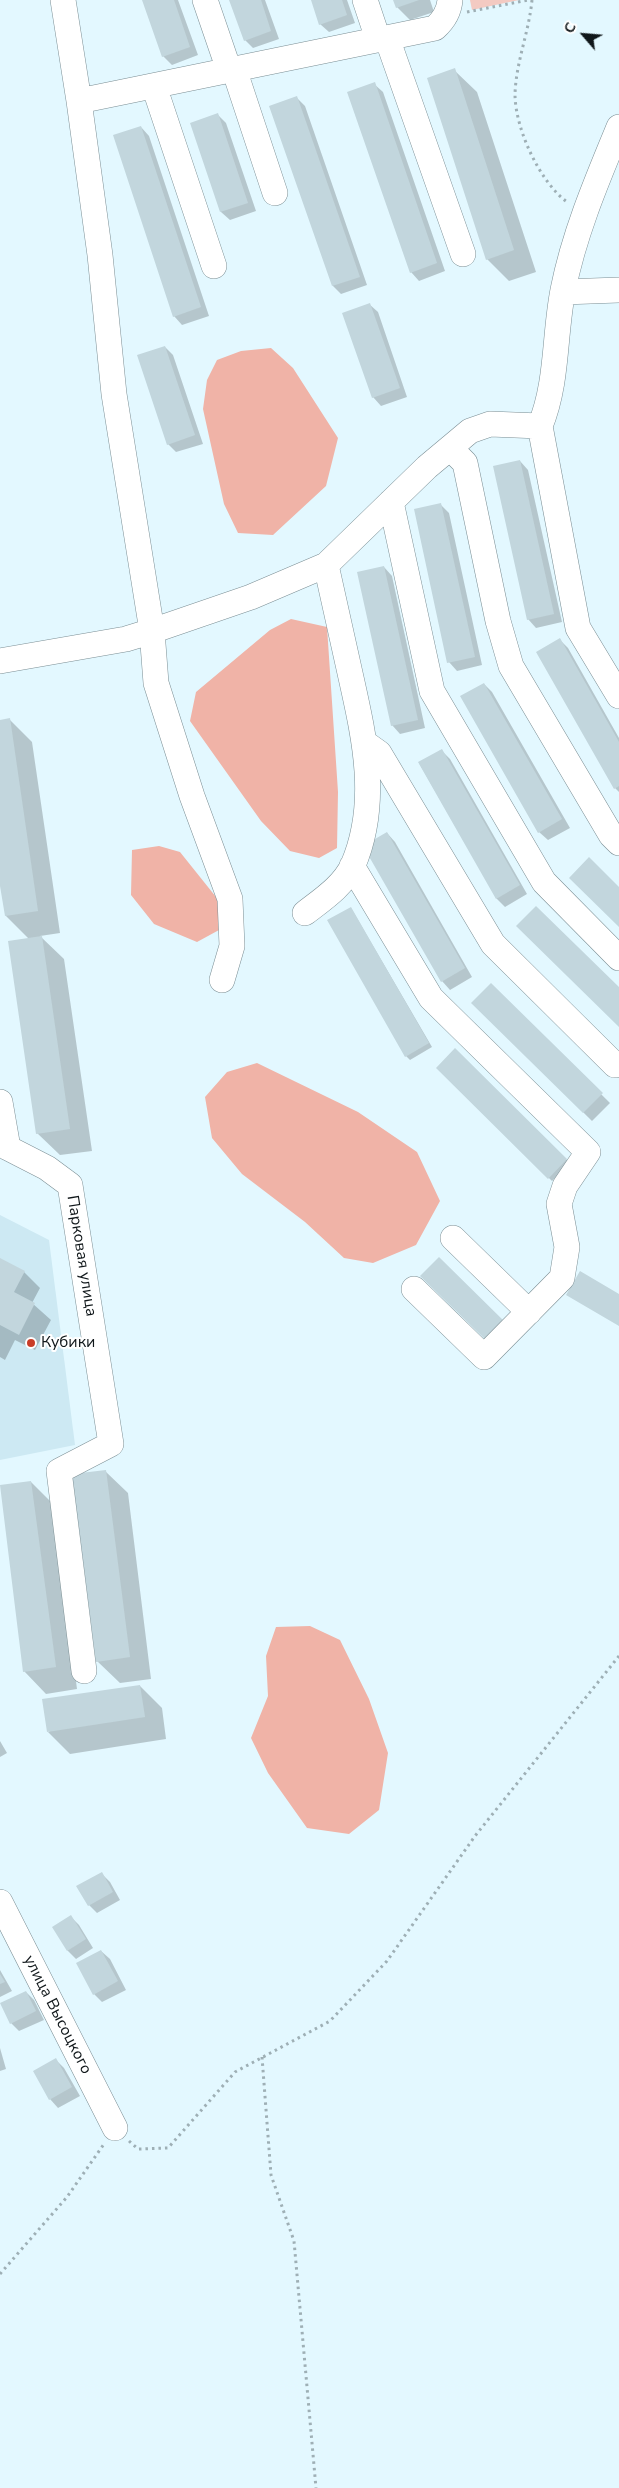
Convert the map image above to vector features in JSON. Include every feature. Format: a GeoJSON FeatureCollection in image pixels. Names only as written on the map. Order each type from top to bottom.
{"type":"FeatureCollection","features":[{"type":"Feature","properties":{"kind":"street"},"geometry":{"type":"LineString","coordinates":[[62,0],[79,101],[100,255],[114,394],[152,631],[156,683],[192,796],[230,899],[232,946],[222,980]]}},
{"type":"Feature","properties":{"kind":"street"},"geometry":{"type":"LineString","coordinates":[[205,0],[232,70],[275,193]]}},
{"type":"Feature","properties":{"kind":"street"},"geometry":{"type":"LineString","coordinates":[[365,0],[383,39],[463,254]]}},
{"type":"Feature","properties":{"kind":"street"},"geometry":{"type":"LineString","coordinates":[[79,101],[435,28],[447,9]]}},
{"type":"Feature","properties":{"kind":"street"},"geometry":{"type":"LineString","coordinates":[[154,86],[214,266]]}},
{"type":"Feature","properties":{"kind":"street"},"geometry":{"type":"LineString","coordinates":[[619,127],[573,248],[563,292],[553,384],[549,404],[540,426],[578,628],[619,696]]}},
{"type":"Feature","properties":{"kind":"street"},"geometry":{"type":"LineString","coordinates":[[563,292],[619,290]]}},
{"type":"Feature","properties":{"kind":"street"},"geometry":{"type":"LineString","coordinates":[[0,661],[126,639],[251,597],[326,565],[391,502],[470,431],[490,424],[540,426]]}},
{"type":"Feature","properties":{"kind":"street"},"geometry":{"type":"LineString","coordinates":[[450,448],[465,463],[498,621],[511,666],[611,835],[619,844]]}},
{"type":"Feature","properties":{"kind":"street"},"geometry":{"type":"LineString","coordinates":[[391,502],[432,691],[544,882],[619,958]]}},
{"type":"Feature","properties":{"kind":"street"},"geometry":{"type":"LineString","coordinates":[[305,913],[335,890],[352,866],[363,830],[369,793],[366,743],[326,565]]}},
{"type":"Feature","properties":{"kind":"street"},"geometry":{"type":"LineString","coordinates":[[366,743],[380,753],[493,944],[615,1065]]}},
{"type":"Feature","properties":{"kind":"street"},"geometry":{"type":"LineString","coordinates":[[352,866],[431,998],[588,1152],[565,1186],[559,1204],[567,1247],[562,1278],[484,1357],[414,1289]]}},
{"type":"Feature","properties":{"kind":"street","name":"Парковая улица"},"geometry":{"type":"LineString","coordinates":[[0,1102],[8,1148],[46,1168],[70,1185],[112,1444],[60,1471],[84,1671]]}},
{"type":"Feature","properties":{"kind":"street"},"geometry":{"type":"LineString","coordinates":[[453,1238],[529,1312]]}},
{"type":"Feature","properties":{"kind":"street","name":"улица Высоцкого"},"geometry":{"type":"LineString","coordinates":[[0,1902],[115,2128]]}},
{"type":"Feature","properties":{"kind":"path"},"geometry":{"type":"LineString","coordinates":[[447,9],[530,0],[515,96],[524,135],[540,172],[560,197],[572,206]]}},
{"type":"Feature","properties":{"kind":"path"},"geometry":{"type":"LineString","coordinates":[[0,2274],[67,2197],[115,2128],[138,2149],[168,2148],[235,2072],[330,2021],[387,1961],[475,1836],[619,1656]]}},
{"type":"Feature","properties":{"kind":"path"},"geometry":{"type":"LineString","coordinates":[[262,2057],[271,2175],[294,2241],[316,2488]]}},
{"type":"Feature","properties":{"kind":"shaded area"},"geometry":{"type":"Polygon","coordinates":[[[470,0],[519,0],[472,10],[470,0]]]}},
{"type":"Feature","properties":{"kind":"shaded area"},"geometry":{"type":"Polygon","coordinates":[[[271,348],[293,368],[338,438],[326,486],[273,535],[238,533],[224,504],[203,409],[207,380],[217,360],[241,351],[271,348]]]}},
{"type":"Feature","properties":{"kind":"shaded area"},"geometry":{"type":"Polygon","coordinates":[[[291,619],[327,627],[338,792],[337,848],[319,858],[290,851],[261,821],[190,721],[196,692],[270,630],[291,619]]]}},
{"type":"Feature","properties":{"kind":"shaded area"},"geometry":{"type":"Polygon","coordinates":[[[159,846],[180,852],[220,902],[219,930],[197,942],[154,924],[131,895],[132,850],[159,846]]]}},
{"type":"Feature","properties":{"kind":"shaded area"},"geometry":{"type":"Polygon","coordinates":[[[257,1063],[358,1112],[417,1152],[440,1201],[416,1245],[373,1263],[344,1258],[305,1222],[242,1174],[212,1138],[205,1097],[227,1072],[257,1063]]]}},
{"type":"Feature","properties":{"kind":"shaded area","name":"Кубики"},"geometry":{"type":"Polygon","coordinates":[[[0,1215],[49,1240],[75,1445],[0,1460],[0,1215]]]}},
{"type":"Feature","properties":{"kind":"shaded area"},"geometry":{"type":"Polygon","coordinates":[[[310,1626],[340,1640],[369,1699],[388,1753],[379,1810],[349,1834],[307,1828],[268,1773],[251,1738],[268,1696],[266,1656],[276,1627],[310,1626]]]}},
{"type":"Feature","properties":{"kind":"building"},"geometry":{"type":"Polygon","coordinates":[[[142,0],[174,0],[190,47],[162,57],[142,0]]]}},
{"type":"Feature","properties":{"kind":"building"},"geometry":{"type":"Polygon","coordinates":[[[229,0],[261,0],[271,31],[244,41],[229,0]]]}},
{"type":"Feature","properties":{"kind":"building"},"geometry":{"type":"Polygon","coordinates":[[[311,0],[342,0],[347,15],[319,25],[311,0]]]}},
{"type":"Feature","properties":{"kind":"building"},"geometry":{"type":"Polygon","coordinates":[[[393,0],[419,0],[396,8],[393,0]]]}},
{"type":"Feature","properties":{"kind":"building"},"geometry":{"type":"Polygon","coordinates":[[[455,68],[514,250],[486,260],[427,78],[455,68]]]}},
{"type":"Feature","properties":{"kind":"building"},"geometry":{"type":"Polygon","coordinates":[[[375,82],[437,263],[410,273],[347,92],[375,82]]]}},
{"type":"Feature","properties":{"kind":"building"},"geometry":{"type":"Polygon","coordinates":[[[297,96],[360,277],[332,286],[269,106],[297,96]]]}},
{"type":"Feature","properties":{"kind":"building"},"geometry":{"type":"Polygon","coordinates":[[[218,113],[248,203],[220,212],[190,123],[218,113]]]}},
{"type":"Feature","properties":{"kind":"building"},"geometry":{"type":"Polygon","coordinates":[[[141,126],[201,307],[173,317],[113,135],[141,126]]]}},
{"type":"Feature","properties":{"kind":"building"},"geometry":{"type":"Polygon","coordinates":[[[370,303],[400,388],[372,398],[342,313],[370,303]]]}},
{"type":"Feature","properties":{"kind":"building"},"geometry":{"type":"Polygon","coordinates":[[[165,346],[195,435],[167,445],[137,355],[165,346]]]}},
{"type":"Feature","properties":{"kind":"building"},"geometry":{"type":"Polygon","coordinates":[[[520,460],[554,614],[527,620],[493,466],[520,460]]]}},
{"type":"Feature","properties":{"kind":"building"},"geometry":{"type":"Polygon","coordinates":[[[441,503],[475,657],[447,663],[414,509],[441,503]]]}},
{"type":"Feature","properties":{"kind":"building"},"geometry":{"type":"Polygon","coordinates":[[[384,566],[418,720],[391,726],[357,572],[384,566]]]}},
{"type":"Feature","properties":{"kind":"building"},"geometry":{"type":"Polygon","coordinates":[[[560,638],[619,742],[619,786],[614,789],[536,652],[560,638]]]}},
{"type":"Feature","properties":{"kind":"building"},"geometry":{"type":"Polygon","coordinates":[[[484,683],[562,819],[538,833],[460,696],[484,683]]]}},
{"type":"Feature","properties":{"kind":"building"},"geometry":{"type":"Polygon","coordinates":[[[10,718],[38,911],[5,916],[0,886],[0,720],[10,718]]]}},
{"type":"Feature","properties":{"kind":"building"},"geometry":{"type":"Polygon","coordinates":[[[442,749],[520,885],[496,899],[418,762],[442,749]]]}},
{"type":"Feature","properties":{"kind":"building"},"geometry":{"type":"Polygon","coordinates":[[[387,832],[465,968],[441,982],[363,846],[387,832]]]}},
{"type":"Feature","properties":{"kind":"building"},"geometry":{"type":"Polygon","coordinates":[[[589,857],[619,887],[619,927],[569,878],[589,857]]]}},
{"type":"Feature","properties":{"kind":"building"},"geometry":{"type":"Polygon","coordinates":[[[536,906],[619,987],[619,1027],[516,926],[536,906]]]}},
{"type":"Feature","properties":{"kind":"building"},"geometry":{"type":"Polygon","coordinates":[[[351,907],[429,1043],[405,1057],[327,920],[351,907]]]}},
{"type":"Feature","properties":{"kind":"building"},"geometry":{"type":"Polygon","coordinates":[[[42,936],[70,1129],[36,1134],[8,941],[42,936]]]}},
{"type":"Feature","properties":{"kind":"building"},"geometry":{"type":"Polygon","coordinates":[[[491,983],[603,1093],[583,1113],[471,1003],[491,983]]]}},
{"type":"Feature","properties":{"kind":"building"},"geometry":{"type":"Polygon","coordinates":[[[455,1048],[567,1159],[548,1179],[436,1068],[455,1048]]]}},
{"type":"Feature","properties":{"kind":"building"},"geometry":{"type":"Polygon","coordinates":[[[439,1257],[507,1324],[489,1343],[420,1276],[439,1257]]]}},
{"type":"Feature","properties":{"kind":"building"},"geometry":{"type":"Polygon","coordinates":[[[0,1258],[25,1271],[14,1292],[35,1303],[19,1335],[0,1325],[0,1258]]]}},
{"type":"Feature","properties":{"kind":"building"},"geometry":{"type":"Polygon","coordinates":[[[580,1271],[619,1294],[619,1326],[566,1295],[580,1271]]]}},
{"type":"Feature","properties":{"kind":"building"},"geometry":{"type":"Polygon","coordinates":[[[106,1470],[130,1657],[96,1662],[72,1474],[106,1470]]]}},
{"type":"Feature","properties":{"kind":"building"},"geometry":{"type":"Polygon","coordinates":[[[31,1481],[56,1667],[23,1672],[0,1485],[31,1481]]]}},
{"type":"Feature","properties":{"kind":"building"},"geometry":{"type":"Polygon","coordinates":[[[140,1685],[145,1717],[47,1732],[42,1699],[140,1685]]]}},
{"type":"Feature","properties":{"kind":"building"},"geometry":{"type":"Polygon","coordinates":[[[102,1872],[113,1892],[88,1906],[76,1886],[102,1872]]]}},
{"type":"Feature","properties":{"kind":"building"},"geometry":{"type":"Polygon","coordinates":[[[71,1915],[86,1939],[67,1951],[52,1927],[71,1915]]]}},
{"type":"Feature","properties":{"kind":"building"},"geometry":{"type":"Polygon","coordinates":[[[101,1950],[118,1981],[93,1995],[76,1963],[101,1950]]]}},
{"type":"Feature","properties":{"kind":"building"},"geometry":{"type":"Polygon","coordinates":[[[0,1974],[5,1982],[0,1984],[0,1974]]]}},
{"type":"Feature","properties":{"kind":"building"},"geometry":{"type":"Polygon","coordinates":[[[26,1991],[36,2011],[10,2024],[0,2003],[26,1991]]]}},
{"type":"Feature","properties":{"kind":"building"},"geometry":{"type":"Polygon","coordinates":[[[56,2058],[72,2087],[49,2100],[33,2071],[56,2058]]]}},
{"type":"Feature","properties":{"kind":"place","name":"Кубики"},"geometry":{"type":"Point","coordinates":[31,1343]}}]}
